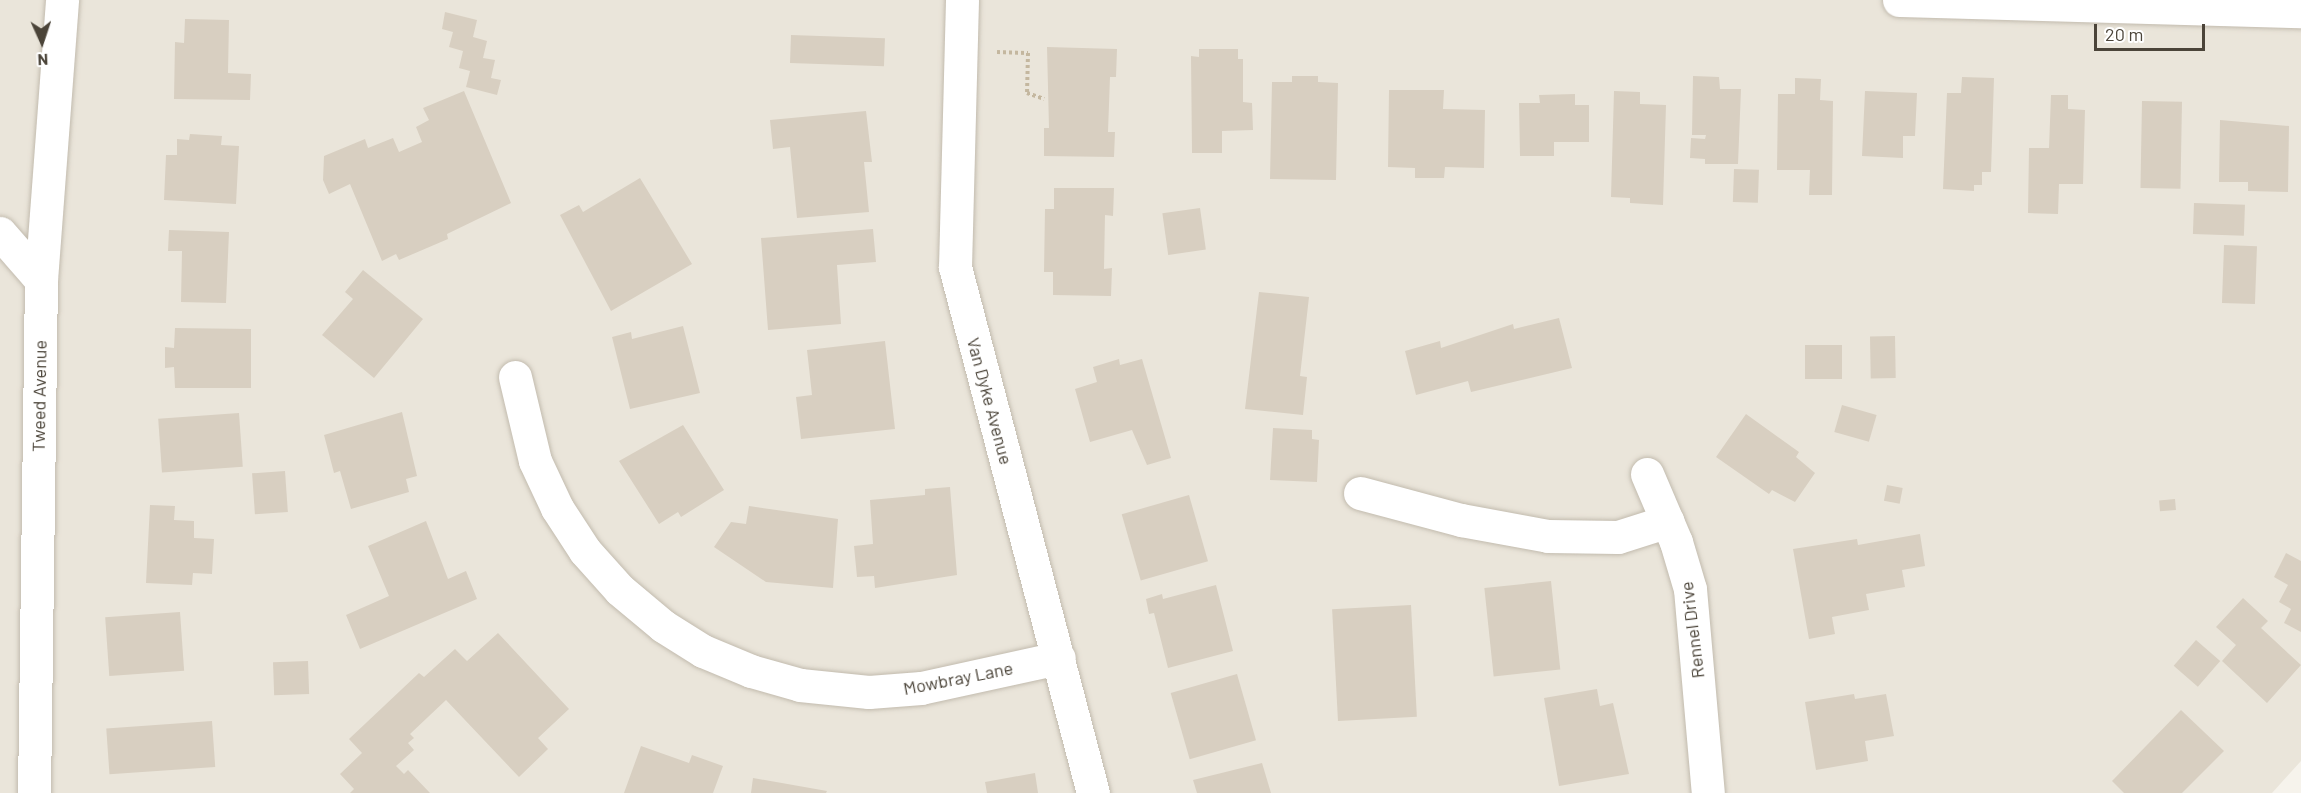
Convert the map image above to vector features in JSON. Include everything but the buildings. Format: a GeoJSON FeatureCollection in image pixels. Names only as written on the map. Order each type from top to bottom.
{"type":"FeatureCollection","features":[{"type":"Feature","properties":{"kind":"street","name":"Tweed Avenue"},"geometry":{"type":"LineString","coordinates":[[34,793],[41,280],[62,0]]}},
{"type":"Feature","properties":{"kind":"street","name":"Van Dyke Avenue"},"geometry":{"type":"LineString","coordinates":[[962,0],[955,267],[1093,793]]}},
{"type":"Feature","properties":{"kind":"street"},"geometry":{"type":"LineString","coordinates":[[1899,0],[2301,11]]}},
{"type":"Feature","properties":{"kind":"street"},"geometry":{"type":"LineString","coordinates":[[0,233],[41,280]]}},
{"type":"Feature","properties":{"kind":"street","name":"Mowbray Lane"},"geometry":{"type":"LineString","coordinates":[[515,377],[535,461],[557,508],[585,552],[620,591],[663,627],[703,651],[750,671],[800,686],[869,692],[921,688],[1059,658]]}},
{"type":"Feature","properties":{"kind":"street","name":"Rennel Drive"},"geometry":{"type":"LineString","coordinates":[[1647,474],[1668,521],[1690,589],[1708,793]]}},
{"type":"Feature","properties":{"kind":"street"},"geometry":{"type":"LineString","coordinates":[[1360,493],[1461,520],[1548,536],[1618,537],[1668,521]]}},
{"type":"Feature","properties":{"kind":"path"},"geometry":{"type":"LineString","coordinates":[[988,52],[1028,53],[1027,93],[1044,99]]}},
{"type":"Feature","properties":{"kind":"shaded area"},"geometry":{"type":"Polygon","coordinates":[[[0,0],[2301,0],[2301,761],[2272,793],[51,793],[41,307],[34,793],[0,793],[0,0]]]}}]}
